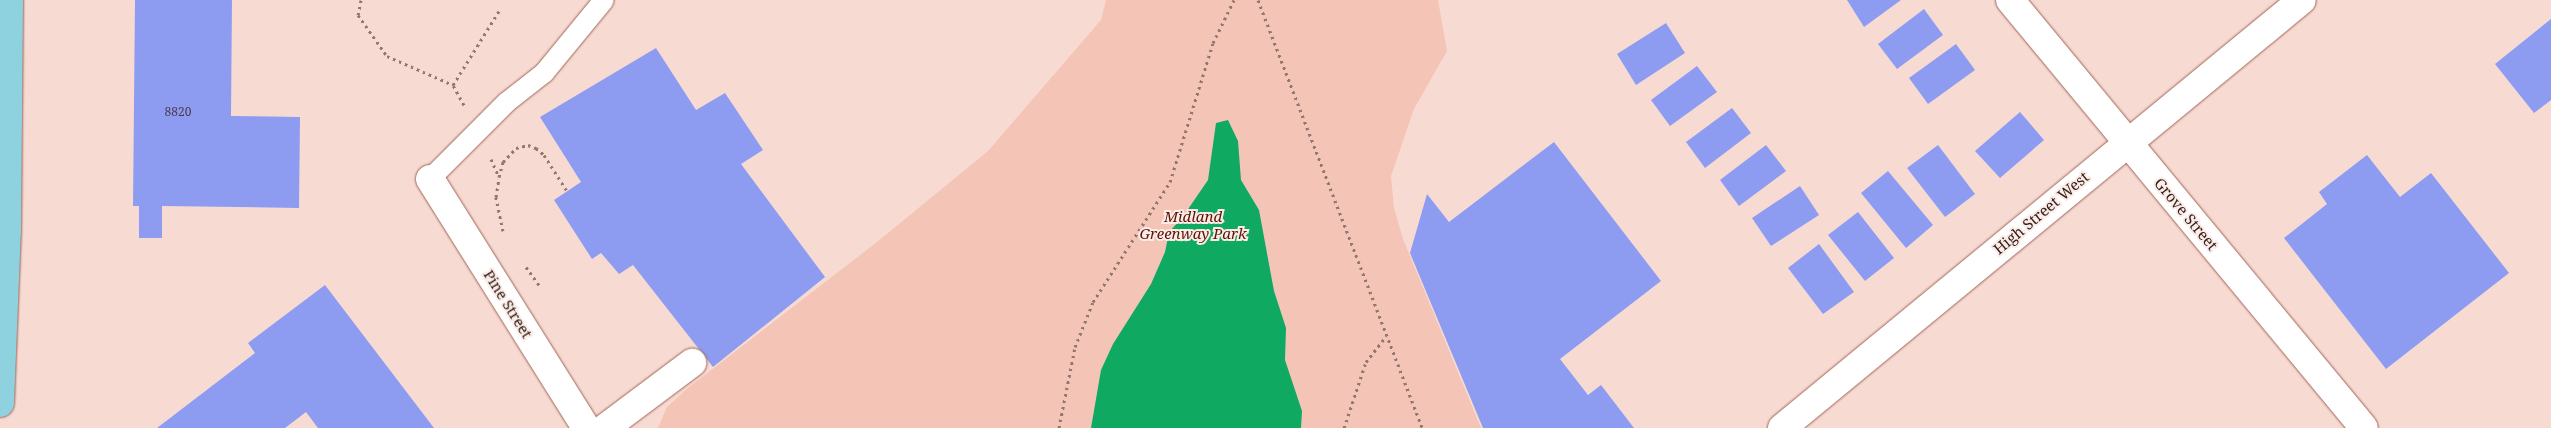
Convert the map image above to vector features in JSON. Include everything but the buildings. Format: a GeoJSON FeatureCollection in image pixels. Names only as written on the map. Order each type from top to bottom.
{"type":"FeatureCollection","features":[{"type":"Feature","properties":{"kind":"main road"},"geometry":{"type":"LineString","coordinates":[[0,403],[7,231],[8,0]]}},
{"type":"Feature","properties":{"kind":"street","name":"Grove Street"},"geometry":{"type":"LineString","coordinates":[[2010,0],[2364,428]]}},
{"type":"Feature","properties":{"kind":"street","name":"High Street West"},"geometry":{"type":"LineString","coordinates":[[1782,428],[2126,142],[2302,0]]}},
{"type":"Feature","properties":{"kind":"street","name":"Pine Street"},"geometry":{"type":"LineString","coordinates":[[430,179],[586,428]]}},
{"type":"Feature","properties":{"kind":"street"},"geometry":{"type":"LineString","coordinates":[[605,428],[692,363]]}},
{"type":"Feature","properties":{"kind":"lane"},"geometry":{"type":"LineString","coordinates":[[430,179],[507,102],[544,73],[604,0]]}},
{"type":"Feature","properties":{"kind":"path"},"geometry":{"type":"LineString","coordinates":[[362,0],[358,15],[387,56],[454,85]]}},
{"type":"Feature","properties":{"kind":"path"},"geometry":{"type":"LineString","coordinates":[[1059,428],[1075,347],[1092,302],[1170,182],[1214,43],[1234,0]]}},
{"type":"Feature","properties":{"kind":"path"},"geometry":{"type":"LineString","coordinates":[[1258,0],[1422,428]]}},
{"type":"Feature","properties":{"kind":"path"},"geometry":{"type":"LineString","coordinates":[[504,234],[496,196],[503,162],[516,148],[528,145],[536,148],[544,155],[567,191]]}},
{"type":"Feature","properties":{"kind":"path"},"geometry":{"type":"LineString","coordinates":[[524,264],[539,285]]}},
{"type":"Feature","properties":{"kind":"path"},"geometry":{"type":"LineString","coordinates":[[1344,428],[1366,362],[1386,336]]}},
{"type":"Feature","properties":{"kind":"green space","name":"Midland Greenway Park"},"geometry":{"type":"Polygon","coordinates":[[[1106,0],[1438,0],[1447,51],[1414,109],[1391,176],[1394,208],[1403,239],[1481,428],[658,428],[667,407],[688,388],[877,242],[988,151],[1101,20],[1106,0]]]}},
{"type":"Feature","properties":{"kind":"shaded area"},"geometry":{"type":"Polygon","coordinates":[[[1228,120],[1238,141],[1241,180],[1259,210],[1274,291],[1286,328],[1285,360],[1302,411],[1301,428],[1091,428],[1101,370],[1113,344],[1151,284],[1165,252],[1169,232],[1182,218],[1208,180],[1216,123],[1228,120]]]}}]}
